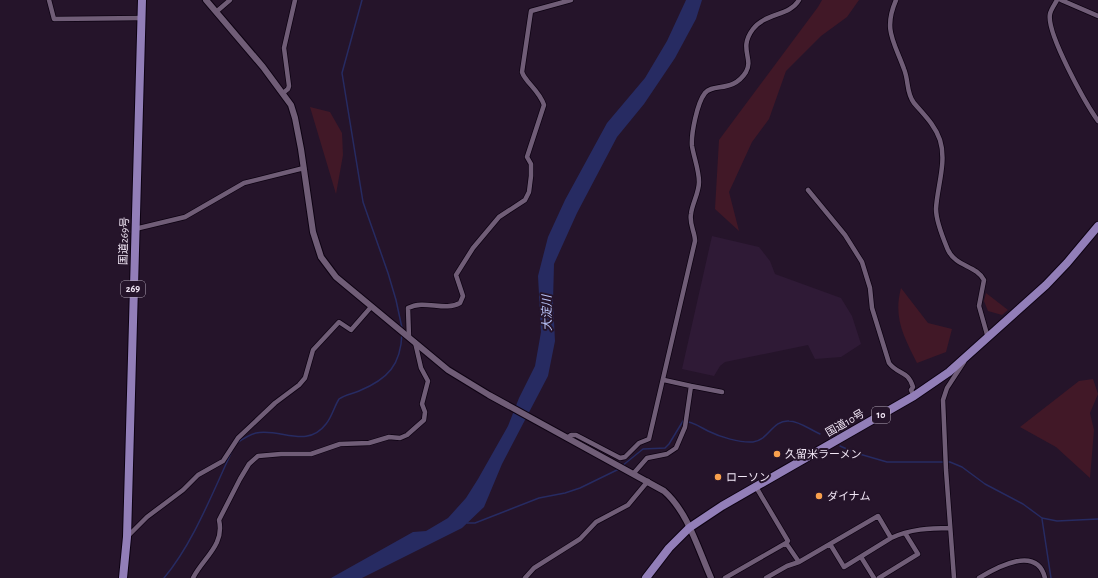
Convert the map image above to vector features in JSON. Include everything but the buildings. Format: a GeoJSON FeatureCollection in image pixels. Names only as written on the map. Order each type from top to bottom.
{"type":"FeatureCollection","features":[{"type":"Feature","properties":{"kind":"highway","name":"国道269号"},"geometry":{"type":"LineString","coordinates":[[123,578],[127,537],[142,0]]}},
{"type":"Feature","properties":{"kind":"highway","name":"国道10号"},"geometry":{"type":"LineString","coordinates":[[646,578],[668,548],[689,528],[756,487],[914,396],[966,358],[1046,285],[1071,259],[1098,226]]}},
{"type":"Feature","properties":{"kind":"street"},"geometry":{"type":"LineString","coordinates":[[49,0],[54,20],[142,18]]}},
{"type":"Feature","properties":{"kind":"street"},"geometry":{"type":"LineString","coordinates":[[206,0],[283,93],[291,105],[295,118],[304,168],[313,232],[321,257],[336,277],[370,307],[448,370],[510,407],[648,481],[671,497],[689,528],[711,578]]}},
{"type":"Feature","properties":{"kind":"street"},"geometry":{"type":"LineString","coordinates":[[216,12],[230,0]]}},
{"type":"Feature","properties":{"kind":"street"},"geometry":{"type":"LineString","coordinates":[[283,93],[289,86],[284,48],[295,0]]}},
{"type":"Feature","properties":{"kind":"street"},"geometry":{"type":"LineString","coordinates":[[407,336],[408,308],[422,303],[450,306],[460,303],[463,296],[456,275],[473,248],[499,217],[525,200],[531,176],[531,164],[527,157],[544,105],[537,91],[523,77],[522,72],[531,11],[557,2],[571,0]]}},
{"type":"Feature","properties":{"kind":"street"},"geometry":{"type":"LineString","coordinates":[[567,438],[571,435],[576,435],[617,457],[625,457],[638,443],[649,439],[664,380],[695,241],[690,219],[699,180],[692,140],[701,101],[705,92],[734,85],[747,70],[748,63],[745,47],[746,42],[754,28],[766,18],[788,10],[797,4],[799,0]]}},
{"type":"Feature","properties":{"kind":"street"},"geometry":{"type":"LineString","coordinates":[[896,0],[891,11],[889,23],[893,45],[904,69],[908,93],[937,132],[943,151],[936,217],[949,252],[954,260],[977,271],[984,280],[979,306],[988,338]]}},
{"type":"Feature","properties":{"kind":"street"},"geometry":{"type":"LineString","coordinates":[[1057,0],[1050,14],[1050,24],[1055,39],[1098,121]]}},
{"type":"Feature","properties":{"kind":"street"},"geometry":{"type":"LineString","coordinates":[[1061,0],[1098,16]]}},
{"type":"Feature","properties":{"kind":"street"},"geometry":{"type":"LineString","coordinates":[[135,229],[186,217],[244,183],[304,168]]}},
{"type":"Feature","properties":{"kind":"street"},"geometry":{"type":"LineString","coordinates":[[808,190],[857,252],[867,276],[872,308],[889,363],[892,368],[906,374],[910,379],[911,390],[914,396]]}},
{"type":"Feature","properties":{"kind":"street"},"geometry":{"type":"LineString","coordinates":[[127,537],[147,517],[183,490],[193,479],[223,461],[238,438],[275,403],[299,386],[306,378],[313,350],[339,322],[351,330],[370,307]]}},
{"type":"Feature","properties":{"kind":"street"},"geometry":{"type":"LineString","coordinates":[[193,578],[217,546],[220,525],[219,520],[249,464],[258,456],[311,454],[340,444],[369,443],[389,437],[400,438],[407,435],[424,420],[425,412],[422,404],[428,381],[421,368],[415,342]]}},
{"type":"Feature","properties":{"kind":"street"},"geometry":{"type":"LineString","coordinates":[[954,578],[946,470],[943,400],[947,388],[960,370],[966,358]]}},
{"type":"Feature","properties":{"kind":"street"},"geometry":{"type":"LineString","coordinates":[[664,380],[722,392]]}},
{"type":"Feature","properties":{"kind":"street"},"geometry":{"type":"LineString","coordinates":[[633,474],[647,458],[667,454],[676,448],[685,427],[691,386]]}},
{"type":"Feature","properties":{"kind":"street"},"geometry":{"type":"LineString","coordinates":[[526,578],[534,568],[580,539],[596,522],[628,505],[648,481]]}},
{"type":"Feature","properties":{"kind":"street"},"geometry":{"type":"LineString","coordinates":[[756,487],[788,542],[786,543],[799,562]]}},
{"type":"Feature","properties":{"kind":"street"},"geometry":{"type":"LineString","coordinates":[[766,578],[787,566],[799,562],[878,516],[891,538]]}},
{"type":"Feature","properties":{"kind":"street"},"geometry":{"type":"LineString","coordinates":[[830,544],[844,567],[891,538],[925,528],[950,528]]}},
{"type":"Feature","properties":{"kind":"street"},"geometry":{"type":"LineString","coordinates":[[879,578],[918,554],[905,533]]}},
{"type":"Feature","properties":{"kind":"street"},"geometry":{"type":"LineString","coordinates":[[725,578],[786,543]]}},
{"type":"Feature","properties":{"kind":"street"},"geometry":{"type":"LineString","coordinates":[[861,557],[874,578]]}},
{"type":"Feature","properties":{"kind":"street"},"geometry":{"type":"LineString","coordinates":[[979,578],[996,568],[1019,560],[1029,560],[1040,567],[1044,572],[1045,578]]}},
{"type":"Feature","properties":{"kind":"shaded area"},"geometry":{"type":"Polygon","coordinates":[[[822,0],[859,0],[847,17],[821,36],[786,71],[769,119],[752,142],[729,192],[739,231],[715,209],[719,140],[822,0]]]}},
{"type":"Feature","properties":{"kind":"shaded area"},"geometry":{"type":"Polygon","coordinates":[[[310,107],[330,112],[342,133],[343,155],[336,194],[310,107]]]}},
{"type":"Feature","properties":{"kind":"shaded area"},"geometry":{"type":"Polygon","coordinates":[[[712,236],[759,247],[770,261],[775,274],[841,298],[852,316],[861,344],[841,357],[815,359],[808,345],[725,362],[720,366],[714,376],[682,369],[712,236]]]}},
{"type":"Feature","properties":{"kind":"shaded area"},"geometry":{"type":"Polygon","coordinates":[[[901,288],[928,323],[952,329],[946,352],[917,363],[904,336],[899,318],[898,309],[901,288]]]}},
{"type":"Feature","properties":{"kind":"shaded area"},"geometry":{"type":"Polygon","coordinates":[[[986,293],[1008,310],[1002,315],[988,311],[984,301],[986,293]]]}},
{"type":"Feature","properties":{"kind":"shaded area"},"geometry":{"type":"Polygon","coordinates":[[[1093,379],[1098,394],[1090,413],[1094,430],[1090,478],[1056,447],[1020,427],[1079,381],[1093,379]]]}},
{"type":"Feature","properties":{"kind":"water","name":"大淀川"},"geometry":{"type":"Polygon","coordinates":[[[686,0],[702,0],[696,19],[675,58],[644,104],[617,137],[577,213],[554,264],[553,302],[555,341],[548,376],[502,464],[484,507],[462,528],[362,578],[331,578],[413,532],[426,531],[448,518],[466,498],[478,479],[508,426],[519,398],[535,366],[541,332],[538,276],[548,237],[565,200],[607,123],[645,78],[667,41],[686,0]]]}},
{"type":"Feature","properties":{"kind":"waterway"},"geometry":{"type":"LineString","coordinates":[[362,0],[342,73],[363,202],[388,273],[402,328]]}},
{"type":"Feature","properties":{"kind":"waterway"},"geometry":{"type":"LineString","coordinates":[[237,443],[256,433],[265,432],[302,437],[319,431],[328,421],[339,399],[378,381],[391,370],[399,354],[402,333]]}},
{"type":"Feature","properties":{"kind":"waterway"},"geometry":{"type":"LineString","coordinates":[[622,466],[643,449],[665,448],[683,421],[693,423],[718,435],[742,442],[753,442],[763,438],[778,424],[789,421],[797,422],[820,434]]}},
{"type":"Feature","properties":{"kind":"waterway"},"geometry":{"type":"LineString","coordinates":[[840,446],[856,453],[887,462],[950,462],[962,467],[985,484],[1023,504],[1042,518],[1057,521],[1098,519]]}},
{"type":"Feature","properties":{"kind":"waterway"},"geometry":{"type":"LineString","coordinates":[[164,578],[185,549],[233,449]]}},
{"type":"Feature","properties":{"kind":"waterway"},"geometry":{"type":"LineString","coordinates":[[467,523],[475,523],[539,498],[565,493],[580,488],[619,469]]}},
{"type":"Feature","properties":{"kind":"waterway"},"geometry":{"type":"LineString","coordinates":[[1042,519],[1051,578]]}},
{"type":"Feature","properties":{"kind":"place","name":"久留米ラーメン"},"geometry":{"type":"Point","coordinates":[777,454]}},
{"type":"Feature","properties":{"kind":"place","name":"ローソン"},"geometry":{"type":"Point","coordinates":[718,477]}},
{"type":"Feature","properties":{"kind":"place","name":"ダイナム"},"geometry":{"type":"Point","coordinates":[819,496]}}]}
